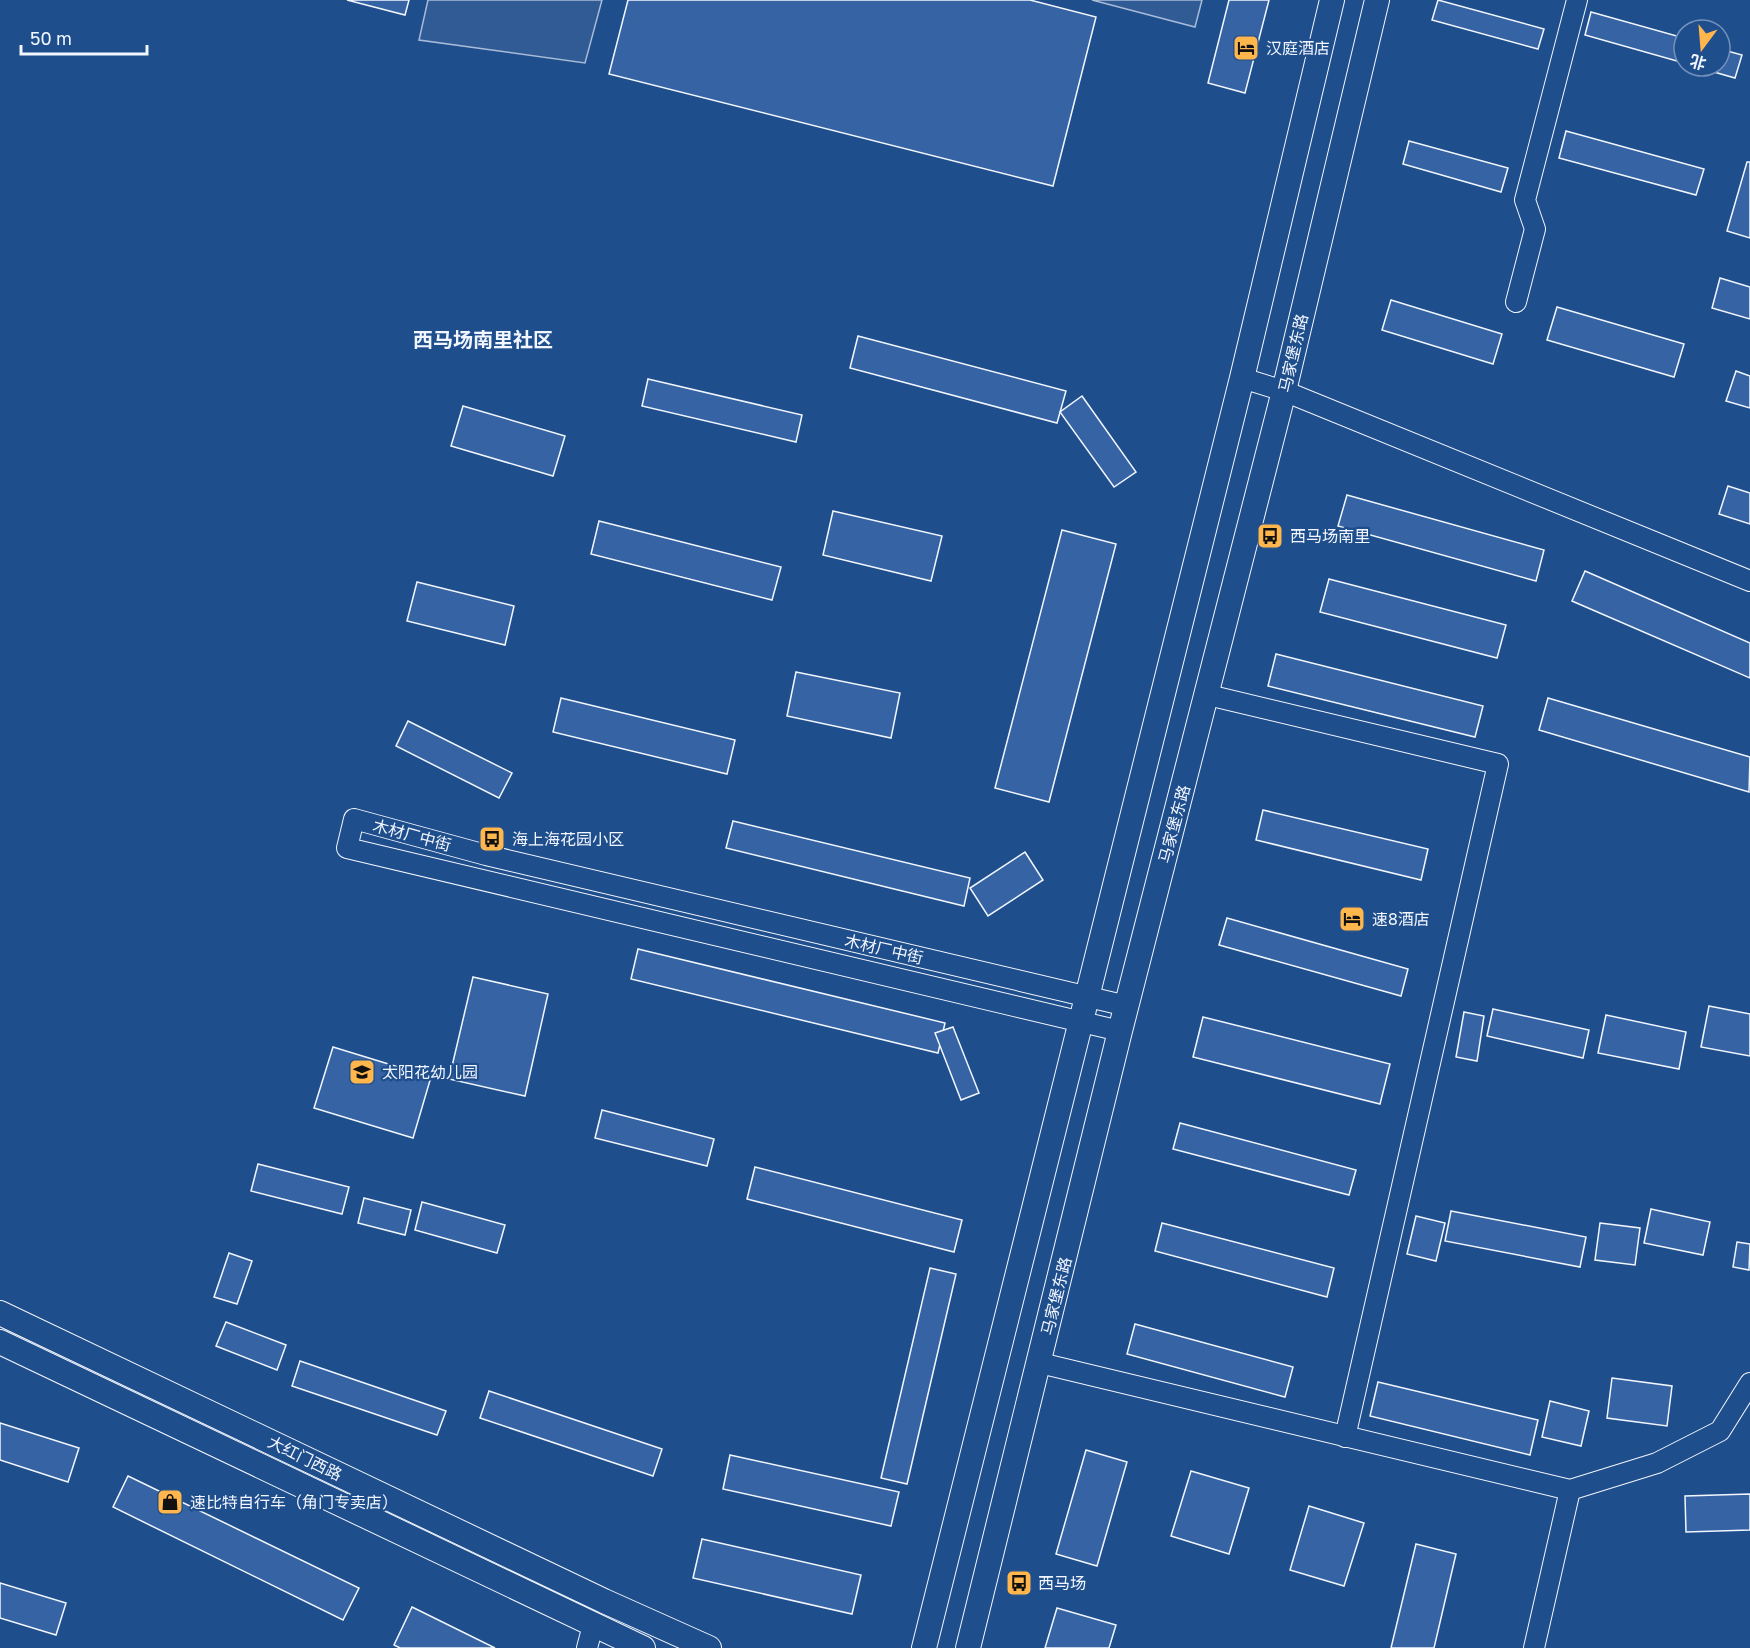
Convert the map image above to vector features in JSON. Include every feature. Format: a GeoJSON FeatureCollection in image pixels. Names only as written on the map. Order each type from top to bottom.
{"type":"FeatureCollection","features":[{"type":"Feature","properties":{"kind":"main road"},"geometry":{"type":"LineString","coordinates":[[924,1648],[1242,378],[1332,0]]}},
{"type":"Feature","properties":{"kind":"main road","name":"马家堡东路"},"geometry":{"type":"LineString","coordinates":[[968,1648],[1040,1363],[1120,1030],[1208,695],[1284,391],[1377,0]]}},
{"type":"Feature","properties":{"kind":"main road","name":"大红门西路"},"geometry":{"type":"LineString","coordinates":[[0,1313],[604,1601],[708,1648]]}},
{"type":"Feature","properties":{"kind":"main road","name":"大红门西路"},"geometry":{"type":"LineString","coordinates":[[0,1342],[590,1637],[643,1648]]}},
{"type":"Feature","properties":{"kind":"street"},"geometry":{"type":"LineString","coordinates":[[1515,302],[1535,229],[1525,200],[1577,0]]}},
{"type":"Feature","properties":{"kind":"street"},"geometry":{"type":"LineString","coordinates":[[1242,378],[1284,391],[1750,581]]}},
{"type":"Feature","properties":{"kind":"street"},"geometry":{"type":"LineString","coordinates":[[1208,695],[1498,764],[1345,1437]]}},
{"type":"Feature","properties":{"kind":"street","name":"木材厂中街"},"geometry":{"type":"LineString","coordinates":[[1081,1021],[347,848],[354,819],[486,855],[1127,1006]]}},
{"type":"Feature","properties":{"kind":"street"},"geometry":{"type":"LineString","coordinates":[[1081,1021],[1120,1030]]}},
{"type":"Feature","properties":{"kind":"street"},"geometry":{"type":"LineString","coordinates":[[1040,1363],[1570,1490],[1657,1463],[1720,1431],[1750,1383]]}},
{"type":"Feature","properties":{"kind":"street"},"geometry":{"type":"LineString","coordinates":[[1534,1648],[1570,1490]]}},
{"type":"Feature","properties":{"kind":"shaded area"},"geometry":{"type":"Polygon","coordinates":[[[428,0],[602,0],[585,63],[419,40],[428,0]]]}},
{"type":"Feature","properties":{"kind":"shaded area"},"geometry":{"type":"Polygon","coordinates":[[[1092,0],[1202,0],[1195,27],[1092,0]]]}},
{"type":"Feature","properties":{"kind":"building"},"geometry":{"type":"Polygon","coordinates":[[[347,0],[409,0],[405,15],[347,0]]]}},
{"type":"Feature","properties":{"kind":"building"},"geometry":{"type":"Polygon","coordinates":[[[628,0],[1030,0],[1096,17],[1053,186],[609,74],[628,0]]]}},
{"type":"Feature","properties":{"kind":"building"},"geometry":{"type":"Polygon","coordinates":[[[1229,0],[1269,0],[1245,93],[1208,83],[1229,0]]]}},
{"type":"Feature","properties":{"kind":"building"},"geometry":{"type":"Polygon","coordinates":[[[1438,0],[1544,29],[1538,49],[1432,20],[1438,0]]]}},
{"type":"Feature","properties":{"kind":"building"},"geometry":{"type":"Polygon","coordinates":[[[1591,12],[1672,35],[1672,60],[1585,35],[1591,12]]]}},
{"type":"Feature","properties":{"kind":"building"},"geometry":{"type":"Polygon","coordinates":[[[1732,52],[1742,55],[1735,78],[1732,77],[1732,52]]]}},
{"type":"Feature","properties":{"kind":"building"},"geometry":{"type":"Polygon","coordinates":[[[1566,131],[1704,169],[1696,195],[1559,158],[1566,131]]]}},
{"type":"Feature","properties":{"kind":"building"},"geometry":{"type":"Polygon","coordinates":[[[1409,141],[1508,168],[1501,192],[1403,164],[1409,141]]]}},
{"type":"Feature","properties":{"kind":"building"},"geometry":{"type":"Polygon","coordinates":[[[1747,162],[1750,162],[1750,238],[1727,231],[1747,162]]]}},
{"type":"Feature","properties":{"kind":"building"},"geometry":{"type":"Polygon","coordinates":[[[1720,278],[1750,287],[1750,319],[1712,308],[1720,278]]]}},
{"type":"Feature","properties":{"kind":"building"},"geometry":{"type":"Polygon","coordinates":[[[1391,300],[1502,334],[1493,364],[1382,330],[1391,300]]]}},
{"type":"Feature","properties":{"kind":"building"},"geometry":{"type":"Polygon","coordinates":[[[1557,307],[1684,344],[1674,377],[1547,340],[1557,307]]]}},
{"type":"Feature","properties":{"kind":"building"},"geometry":{"type":"Polygon","coordinates":[[[858,336],[1066,391],[1057,423],[850,368],[858,336]]]}},
{"type":"Feature","properties":{"kind":"building"},"geometry":{"type":"Polygon","coordinates":[[[1736,371],[1750,376],[1750,408],[1726,401],[1736,371]]]}},
{"type":"Feature","properties":{"kind":"building"},"geometry":{"type":"Polygon","coordinates":[[[648,379],[802,415],[796,442],[642,406],[648,379]]]}},
{"type":"Feature","properties":{"kind":"building"},"geometry":{"type":"Polygon","coordinates":[[[1082,396],[1136,472],[1114,487],[1060,412],[1082,396]]]}},
{"type":"Feature","properties":{"kind":"building"},"geometry":{"type":"Polygon","coordinates":[[[463,406],[565,436],[553,476],[451,446],[463,406]]]}},
{"type":"Feature","properties":{"kind":"building"},"geometry":{"type":"Polygon","coordinates":[[[1728,486],[1750,493],[1750,524],[1719,514],[1728,486]]]}},
{"type":"Feature","properties":{"kind":"building"},"geometry":{"type":"Polygon","coordinates":[[[1347,495],[1544,550],[1536,581],[1338,526],[1347,495]]]}},
{"type":"Feature","properties":{"kind":"building"},"geometry":{"type":"Polygon","coordinates":[[[833,511],[942,536],[931,581],[823,555],[833,511]]]}},
{"type":"Feature","properties":{"kind":"building"},"geometry":{"type":"Polygon","coordinates":[[[599,521],[781,567],[772,600],[591,554],[599,521]]]}},
{"type":"Feature","properties":{"kind":"building"},"geometry":{"type":"Polygon","coordinates":[[[1062,530],[1116,544],[1049,802],[995,788],[1062,530]]]}},
{"type":"Feature","properties":{"kind":"building"},"geometry":{"type":"Polygon","coordinates":[[[1585,571],[1750,643],[1750,678],[1572,601],[1585,571]]]}},
{"type":"Feature","properties":{"kind":"building"},"geometry":{"type":"Polygon","coordinates":[[[1329,579],[1506,625],[1497,658],[1320,612],[1329,579]]]}},
{"type":"Feature","properties":{"kind":"building"},"geometry":{"type":"Polygon","coordinates":[[[417,582],[514,606],[505,645],[407,621],[417,582]]]}},
{"type":"Feature","properties":{"kind":"building"},"geometry":{"type":"Polygon","coordinates":[[[1276,654],[1483,706],[1475,737],[1268,686],[1276,654]]]}},
{"type":"Feature","properties":{"kind":"building"},"geometry":{"type":"Polygon","coordinates":[[[796,672],[900,693],[891,738],[787,716],[796,672]]]}},
{"type":"Feature","properties":{"kind":"building"},"geometry":{"type":"Polygon","coordinates":[[[561,698],[735,740],[727,774],[553,732],[561,698]]]}},
{"type":"Feature","properties":{"kind":"building"},"geometry":{"type":"Polygon","coordinates":[[[1548,698],[1750,757],[1749,792],[1539,730],[1548,698]]]}},
{"type":"Feature","properties":{"kind":"building"},"geometry":{"type":"Polygon","coordinates":[[[408,721],[512,773],[499,798],[396,746],[408,721]]]}},
{"type":"Feature","properties":{"kind":"building"},"geometry":{"type":"Polygon","coordinates":[[[1263,810],[1428,849],[1421,880],[1256,840],[1263,810]]]}},
{"type":"Feature","properties":{"kind":"building"},"geometry":{"type":"Polygon","coordinates":[[[733,821],[970,878],[964,906],[726,848],[733,821]]]}},
{"type":"Feature","properties":{"kind":"building"},"geometry":{"type":"Polygon","coordinates":[[[1025,852],[1043,880],[988,916],[970,888],[1025,852]]]}},
{"type":"Feature","properties":{"kind":"building"},"geometry":{"type":"Polygon","coordinates":[[[1227,918],[1408,969],[1401,996],[1219,945],[1227,918]]]}},
{"type":"Feature","properties":{"kind":"building"},"geometry":{"type":"Polygon","coordinates":[[[638,949],[945,1023],[938,1053],[631,979],[638,949]]]}},
{"type":"Feature","properties":{"kind":"building"},"geometry":{"type":"Polygon","coordinates":[[[473,977],[548,994],[525,1096],[449,1079],[473,977]]]}},
{"type":"Feature","properties":{"kind":"building"},"geometry":{"type":"Polygon","coordinates":[[[1709,1006],[1750,1014],[1750,1056],[1701,1047],[1709,1006]]]}},
{"type":"Feature","properties":{"kind":"building"},"geometry":{"type":"Polygon","coordinates":[[[1493,1009],[1589,1030],[1583,1058],[1487,1036],[1493,1009]]]}},
{"type":"Feature","properties":{"kind":"building"},"geometry":{"type":"Polygon","coordinates":[[[1464,1012],[1484,1016],[1477,1061],[1456,1057],[1464,1012]]]}},
{"type":"Feature","properties":{"kind":"building"},"geometry":{"type":"Polygon","coordinates":[[[1606,1015],[1686,1032],[1679,1069],[1598,1053],[1606,1015]]]}},
{"type":"Feature","properties":{"kind":"building"},"geometry":{"type":"Polygon","coordinates":[[[1203,1017],[1390,1064],[1380,1104],[1193,1057],[1203,1017]]]}},
{"type":"Feature","properties":{"kind":"building"},"geometry":{"type":"Polygon","coordinates":[[[953,1027],[979,1093],[961,1100],[935,1033],[953,1027]]]}},
{"type":"Feature","properties":{"kind":"building"},"geometry":{"type":"Polygon","coordinates":[[[333,1047],[431,1077],[413,1138],[314,1108],[333,1047]]]}},
{"type":"Feature","properties":{"kind":"building"},"geometry":{"type":"Polygon","coordinates":[[[602,1110],[714,1139],[707,1166],[595,1138],[602,1110]]]}},
{"type":"Feature","properties":{"kind":"building"},"geometry":{"type":"Polygon","coordinates":[[[1180,1123],[1356,1170],[1349,1195],[1173,1149],[1180,1123]]]}},
{"type":"Feature","properties":{"kind":"building"},"geometry":{"type":"Polygon","coordinates":[[[258,1164],[349,1187],[342,1214],[251,1191],[258,1164]]]}},
{"type":"Feature","properties":{"kind":"building"},"geometry":{"type":"Polygon","coordinates":[[[755,1167],[962,1220],[954,1252],[747,1199],[755,1167]]]}},
{"type":"Feature","properties":{"kind":"building"},"geometry":{"type":"Polygon","coordinates":[[[364,1198],[411,1210],[405,1235],[358,1223],[364,1198]]]}},
{"type":"Feature","properties":{"kind":"building"},"geometry":{"type":"Polygon","coordinates":[[[422,1202],[505,1225],[497,1253],[415,1230],[422,1202]]]}},
{"type":"Feature","properties":{"kind":"building"},"geometry":{"type":"Polygon","coordinates":[[[1651,1209],[1710,1222],[1703,1255],[1644,1243],[1651,1209]]]}},
{"type":"Feature","properties":{"kind":"building"},"geometry":{"type":"Polygon","coordinates":[[[1451,1211],[1586,1237],[1580,1267],[1445,1241],[1451,1211]]]}},
{"type":"Feature","properties":{"kind":"building"},"geometry":{"type":"Polygon","coordinates":[[[1416,1216],[1445,1223],[1436,1261],[1407,1254],[1416,1216]]]}},
{"type":"Feature","properties":{"kind":"building"},"geometry":{"type":"Polygon","coordinates":[[[1162,1223],[1334,1268],[1327,1297],[1155,1251],[1162,1223]]]}},
{"type":"Feature","properties":{"kind":"building"},"geometry":{"type":"Polygon","coordinates":[[[1600,1223],[1640,1228],[1635,1265],[1595,1260],[1600,1223]]]}},
{"type":"Feature","properties":{"kind":"building"},"geometry":{"type":"Polygon","coordinates":[[[1737,1242],[1750,1244],[1749,1270],[1733,1267],[1737,1242]]]}},
{"type":"Feature","properties":{"kind":"building"},"geometry":{"type":"Polygon","coordinates":[[[229,1253],[252,1261],[237,1304],[214,1297],[229,1253]]]}},
{"type":"Feature","properties":{"kind":"building"},"geometry":{"type":"Polygon","coordinates":[[[930,1268],[956,1274],[907,1484],[881,1478],[930,1268]]]}},
{"type":"Feature","properties":{"kind":"building"},"geometry":{"type":"Polygon","coordinates":[[[226,1322],[286,1345],[277,1370],[216,1346],[226,1322]]]}},
{"type":"Feature","properties":{"kind":"building"},"geometry":{"type":"Polygon","coordinates":[[[1135,1324],[1293,1367],[1285,1397],[1127,1354],[1135,1324]]]}},
{"type":"Feature","properties":{"kind":"building"},"geometry":{"type":"Polygon","coordinates":[[[300,1361],[446,1411],[437,1435],[292,1386],[300,1361]]]}},
{"type":"Feature","properties":{"kind":"building"},"geometry":{"type":"Polygon","coordinates":[[[1612,1378],[1672,1386],[1667,1426],[1607,1418],[1612,1378]]]}},
{"type":"Feature","properties":{"kind":"building"},"geometry":{"type":"Polygon","coordinates":[[[1378,1382],[1538,1420],[1530,1455],[1370,1416],[1378,1382]]]}},
{"type":"Feature","properties":{"kind":"building"},"geometry":{"type":"Polygon","coordinates":[[[489,1391],[662,1449],[653,1476],[480,1418],[489,1391]]]}},
{"type":"Feature","properties":{"kind":"building"},"geometry":{"type":"Polygon","coordinates":[[[1550,1401],[1589,1411],[1581,1446],[1542,1437],[1550,1401]]]}},
{"type":"Feature","properties":{"kind":"building"},"geometry":{"type":"Polygon","coordinates":[[[0,1423],[79,1448],[68,1482],[0,1460],[0,1423]]]}},
{"type":"Feature","properties":{"kind":"building"},"geometry":{"type":"Polygon","coordinates":[[[1086,1450],[1127,1462],[1097,1566],[1056,1554],[1086,1450]]]}},
{"type":"Feature","properties":{"kind":"building"},"geometry":{"type":"Polygon","coordinates":[[[730,1455],[899,1492],[891,1526],[723,1489],[730,1455]]]}},
{"type":"Feature","properties":{"kind":"building"},"geometry":{"type":"Polygon","coordinates":[[[1191,1471],[1249,1488],[1229,1554],[1171,1536],[1191,1471]]]}},
{"type":"Feature","properties":{"kind":"building"},"geometry":{"type":"Polygon","coordinates":[[[128,1476],[359,1588],[343,1620],[113,1507],[128,1476]]]}},
{"type":"Feature","properties":{"kind":"building"},"geometry":{"type":"Polygon","coordinates":[[[1750,1494],[1750,1530],[1686,1532],[1685,1496],[1750,1494]]]}},
{"type":"Feature","properties":{"kind":"building"},"geometry":{"type":"Polygon","coordinates":[[[1309,1506],[1364,1523],[1344,1586],[1290,1570],[1309,1506]]]}},
{"type":"Feature","properties":{"kind":"building"},"geometry":{"type":"Polygon","coordinates":[[[702,1539],[861,1575],[852,1614],[693,1578],[702,1539]]]}},
{"type":"Feature","properties":{"kind":"building"},"geometry":{"type":"Polygon","coordinates":[[[1416,1544],[1456,1554],[1434,1648],[1391,1648],[1416,1544]]]}},
{"type":"Feature","properties":{"kind":"building"},"geometry":{"type":"Polygon","coordinates":[[[0,1583],[66,1603],[56,1635],[0,1618],[0,1583]]]}},
{"type":"Feature","properties":{"kind":"building"},"geometry":{"type":"Polygon","coordinates":[[[412,1607],[495,1648],[400,1648],[394,1645],[412,1607]]]}},
{"type":"Feature","properties":{"kind":"building"},"geometry":{"type":"Polygon","coordinates":[[[1057,1608],[1116,1625],[1109,1648],[1045,1648],[1057,1608]]]}},
{"type":"Feature","properties":{"kind":"place","name":"汉庭酒店"},"geometry":{"type":"Point","coordinates":[1246,48]}},
{"type":"Feature","properties":{"kind":"place","name":"西马场南里"},"geometry":{"type":"Point","coordinates":[1270,536]}},
{"type":"Feature","properties":{"kind":"place","name":"海上海花园小区"},"geometry":{"type":"Point","coordinates":[492,839]}},
{"type":"Feature","properties":{"kind":"place","name":"速8酒店"},"geometry":{"type":"Point","coordinates":[1352,919]}},
{"type":"Feature","properties":{"kind":"place","name":"太阳花幼儿园"},"geometry":{"type":"Point","coordinates":[362,1072]}},
{"type":"Feature","properties":{"kind":"place","name":"速比特自行车（角门专卖店）"},"geometry":{"type":"Point","coordinates":[170,1502]}},
{"type":"Feature","properties":{"kind":"place","name":"西马场"},"geometry":{"type":"Point","coordinates":[1019,1583]}},
{"type":"Feature","properties":{"kind":"district","name":"西马场南里社区"},"geometry":{"type":"Point","coordinates":[483,339]}}]}
